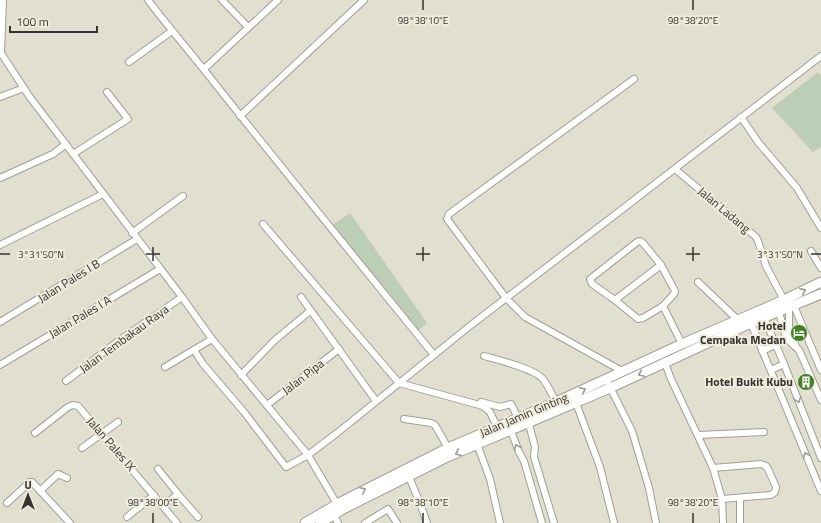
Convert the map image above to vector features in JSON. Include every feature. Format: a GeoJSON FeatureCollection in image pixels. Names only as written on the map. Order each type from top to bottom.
{"type":"FeatureCollection","features":[{"type":"Feature","properties":{"kind":"highway","name":"Jalan Jamin Ginting"},"geometry":{"type":"LineString","coordinates":[[762,314],[779,312],[821,282]]}},
{"type":"Feature","properties":{"kind":"highway","name":"Jalan Jamin Ginting"},"geometry":{"type":"LineString","coordinates":[[320,523],[336,519],[341,505],[409,476],[447,457],[528,424],[665,363],[749,319],[821,294]]}},
{"type":"Feature","properties":{"kind":"highway","name":"Jalan Jamin Ginting"},"geometry":{"type":"LineString","coordinates":[[305,523],[448,448],[556,402],[738,320],[749,319]]}},
{"type":"Feature","properties":{"kind":"street"},"geometry":{"type":"LineString","coordinates":[[3,0],[0,53],[24,88],[212,339],[308,455],[341,505]]}},
{"type":"Feature","properties":{"kind":"street"},"geometry":{"type":"LineString","coordinates":[[148,0],[434,355]]}},
{"type":"Feature","properties":{"kind":"street"},"geometry":{"type":"LineString","coordinates":[[222,0],[248,27]]}},
{"type":"Feature","properties":{"kind":"street"},"geometry":{"type":"LineString","coordinates":[[204,69],[278,0]]}},
{"type":"Feature","properties":{"kind":"street"},"geometry":{"type":"LineString","coordinates":[[240,116],[364,0]]}},
{"type":"Feature","properties":{"kind":"street"},"geometry":{"type":"LineString","coordinates":[[129,62],[172,31]]}},
{"type":"Feature","properties":{"kind":"street"},"geometry":{"type":"LineString","coordinates":[[194,350],[203,364],[244,412],[284,466],[288,466],[308,455],[337,433],[506,298],[821,56]]}},
{"type":"Feature","properties":{"kind":"street"},"geometry":{"type":"LineString","coordinates":[[622,371],[525,317],[506,298],[447,220],[448,215],[634,79]]}},
{"type":"Feature","properties":{"kind":"street"},"geometry":{"type":"LineString","coordinates":[[0,97],[24,88]]}},
{"type":"Feature","properties":{"kind":"street"},"geometry":{"type":"LineString","coordinates":[[73,154],[128,119],[107,92]]}},
{"type":"Feature","properties":{"kind":"street"},"geometry":{"type":"LineString","coordinates":[[741,117],[758,142],[797,188],[821,228]]}},
{"type":"Feature","properties":{"kind":"street"},"geometry":{"type":"LineString","coordinates":[[0,178],[47,156],[66,144]]}},
{"type":"Feature","properties":{"kind":"street","name":"Jalan Ladang"},"geometry":{"type":"LineString","coordinates":[[675,169],[756,237],[763,260],[789,304],[821,370]]}},
{"type":"Feature","properties":{"kind":"street"},"geometry":{"type":"LineString","coordinates":[[0,245],[103,194]]}},
{"type":"Feature","properties":{"kind":"street"},"geometry":{"type":"LineString","coordinates":[[132,233],[183,196]]}},
{"type":"Feature","properties":{"kind":"street"},"geometry":{"type":"LineString","coordinates":[[263,224],[401,382],[483,406],[490,412],[497,427]]}},
{"type":"Feature","properties":{"kind":"street","name":"Jalan Pales I B"},"geometry":{"type":"LineString","coordinates":[[0,322],[137,239]]}},
{"type":"Feature","properties":{"kind":"street"},"geometry":{"type":"LineString","coordinates":[[640,241],[661,265],[675,292],[663,306],[640,319],[615,300],[592,284],[590,280],[640,241]]}},
{"type":"Feature","properties":{"kind":"street"},"geometry":{"type":"LineString","coordinates":[[811,251],[821,268]]}},
{"type":"Feature","properties":{"kind":"street"},"geometry":{"type":"LineString","coordinates":[[615,300],[661,265]]}},
{"type":"Feature","properties":{"kind":"street","name":"Jalan Pales I A"},"geometry":{"type":"LineString","coordinates":[[0,365],[160,269]]}},
{"type":"Feature","properties":{"kind":"street"},"geometry":{"type":"LineString","coordinates":[[698,282],[738,320]]}},
{"type":"Feature","properties":{"kind":"street","name":"Jalan Tembakau Raya"},"geometry":{"type":"LineString","coordinates":[[66,381],[182,297]]}},
{"type":"Feature","properties":{"kind":"street"},"geometry":{"type":"LineString","coordinates":[[301,297],[376,401]]}},
{"type":"Feature","properties":{"kind":"street"},"geometry":{"type":"LineString","coordinates":[[789,304],[789,329],[796,346],[803,357],[821,400]]}},
{"type":"Feature","properties":{"kind":"street"},"geometry":{"type":"LineString","coordinates":[[663,306],[682,344]]}},
{"type":"Feature","properties":{"kind":"street"},"geometry":{"type":"LineString","coordinates":[[241,375],[275,340],[310,310]]}},
{"type":"Feature","properties":{"kind":"street"},"geometry":{"type":"LineString","coordinates":[[779,312],[785,334],[790,342],[796,346]]}},
{"type":"Feature","properties":{"kind":"street"},"geometry":{"type":"LineString","coordinates":[[762,314],[784,364],[821,458]]}},
{"type":"Feature","properties":{"kind":"street"},"geometry":{"type":"LineString","coordinates":[[749,319],[821,491]]}},
{"type":"Feature","properties":{"kind":"street"},"geometry":{"type":"LineString","coordinates":[[165,367],[212,339]]}},
{"type":"Feature","properties":{"kind":"street"},"geometry":{"type":"LineString","coordinates":[[762,351],[776,345]]}},
{"type":"Feature","properties":{"kind":"street","name":"Jalan Pipa"},"geometry":{"type":"LineString","coordinates":[[267,405],[338,349]]}},
{"type":"Feature","properties":{"kind":"street"},"geometry":{"type":"LineString","coordinates":[[484,356],[527,369],[537,374],[543,380],[556,402]]}},
{"type":"Feature","properties":{"kind":"street"},"geometry":{"type":"LineString","coordinates":[[665,363],[713,468],[722,499],[723,523]]}},
{"type":"Feature","properties":{"kind":"street"},"geometry":{"type":"LineString","coordinates":[[771,370],[784,364]]}},
{"type":"Feature","properties":{"kind":"street"},"geometry":{"type":"LineString","coordinates":[[606,379],[632,431],[649,488],[656,523]]}},
{"type":"Feature","properties":{"kind":"street"},"geometry":{"type":"LineString","coordinates":[[401,382],[498,407],[511,404],[518,418]]}},
{"type":"Feature","properties":{"kind":"street"},"geometry":{"type":"LineString","coordinates":[[576,403],[600,467],[614,523]]}},
{"type":"Feature","properties":{"kind":"street","name":"Jalan Pales IX"},"geometry":{"type":"LineString","coordinates":[[35,433],[60,413],[73,405],[78,406],[176,523]]}},
{"type":"Feature","properties":{"kind":"street"},"geometry":{"type":"LineString","coordinates":[[404,419],[428,422],[435,425],[448,448]]}},
{"type":"Feature","properties":{"kind":"street"},"geometry":{"type":"LineString","coordinates":[[82,448],[118,422]]}},
{"type":"Feature","properties":{"kind":"street"},"geometry":{"type":"LineString","coordinates":[[528,424],[535,447],[534,457],[541,484],[554,523]]}},
{"type":"Feature","properties":{"kind":"street"},"geometry":{"type":"LineString","coordinates":[[511,431],[519,452],[524,460],[542,523]]}},
{"type":"Feature","properties":{"kind":"street"},"geometry":{"type":"LineString","coordinates":[[699,436],[764,432]]}},
{"type":"Feature","properties":{"kind":"street"},"geometry":{"type":"LineString","coordinates":[[477,444],[490,479],[500,523]]}},
{"type":"Feature","properties":{"kind":"street"},"geometry":{"type":"LineString","coordinates":[[524,460],[534,457]]}},
{"type":"Feature","properties":{"kind":"street"},"geometry":{"type":"LineString","coordinates":[[713,468],[761,464],[766,466],[776,487],[776,492],[771,495],[722,499]]}},
{"type":"Feature","properties":{"kind":"street"},"geometry":{"type":"LineString","coordinates":[[158,469],[198,517]]}},
{"type":"Feature","properties":{"kind":"street"},"geometry":{"type":"LineString","coordinates":[[40,491],[58,474],[67,478]]}},
{"type":"Feature","properties":{"kind":"street"},"geometry":{"type":"LineString","coordinates":[[409,476],[427,523]]}},
{"type":"Feature","properties":{"kind":"street"},"geometry":{"type":"LineString","coordinates":[[7,503],[30,482],[32,482],[70,523]]}},
{"type":"Feature","properties":{"kind":"street"},"geometry":{"type":"LineString","coordinates":[[532,486],[541,484]]}},
{"type":"Feature","properties":{"kind":"street"},"geometry":{"type":"LineString","coordinates":[[163,506],[178,494]]}},
{"type":"Feature","properties":{"kind":"street"},"geometry":{"type":"LineString","coordinates":[[127,517],[154,495]]}},
{"type":"Feature","properties":{"kind":"street"},"geometry":{"type":"LineString","coordinates":[[740,498],[740,523]]}},
{"type":"Feature","properties":{"kind":"street"},"geometry":{"type":"LineString","coordinates":[[538,506],[547,502]]}},
{"type":"Feature","properties":{"kind":"street"},"geometry":{"type":"LineString","coordinates":[[365,523],[388,510],[397,523]]}},
{"type":"Feature","properties":{"kind":"green space"},"geometry":{"type":"Polygon","coordinates":[[[818,72],[821,76],[821,147],[813,152],[772,108],[818,72]]]}},
{"type":"Feature","properties":{"kind":"green space"},"geometry":{"type":"Polygon","coordinates":[[[350,213],[427,323],[418,331],[331,226],[350,213]]]}},
{"type":"Feature","properties":{"kind":"place","name":"Hotel Cempaka Medan"},"geometry":{"type":"Point","coordinates":[799,333]}},
{"type":"Feature","properties":{"kind":"place","name":"Hotel Bukit Kubu"},"geometry":{"type":"Point","coordinates":[806,382]}}]}
